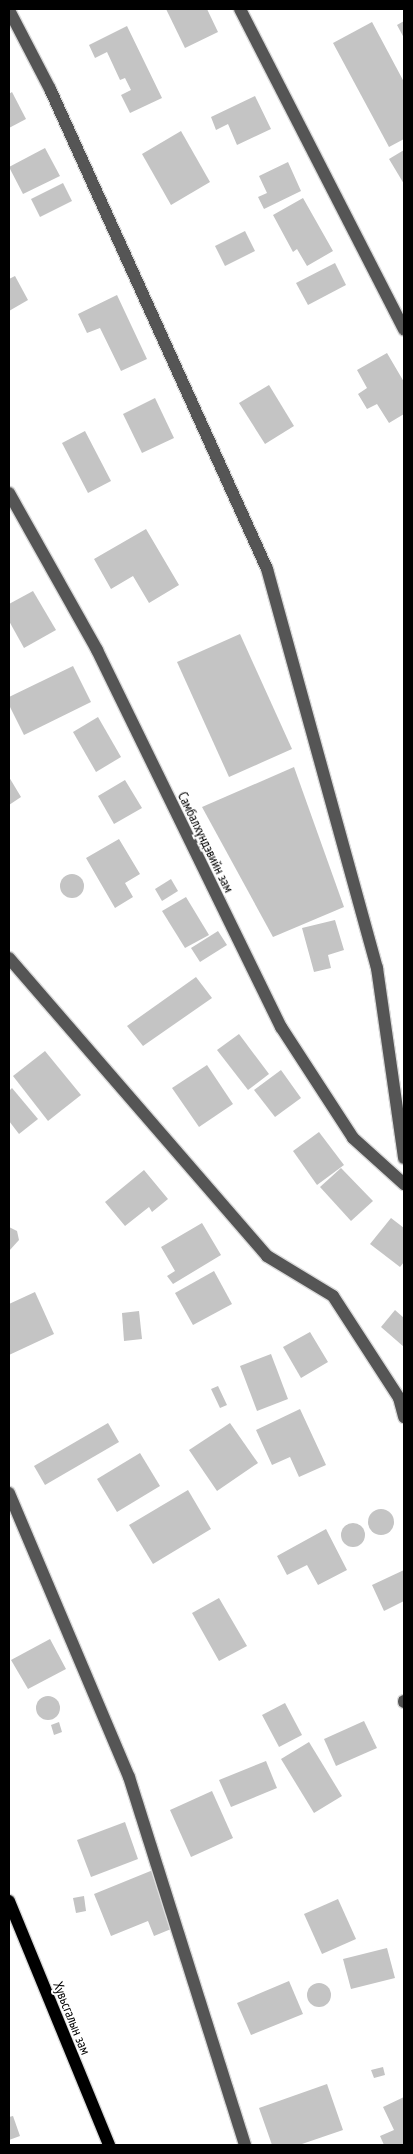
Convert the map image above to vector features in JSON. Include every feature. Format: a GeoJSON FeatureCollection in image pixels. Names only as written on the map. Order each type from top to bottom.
{"type":"FeatureCollection","features":[{"type":"Feature","properties":{"kind":"main road","name":"Хувьсгалын зам"},"geometry":{"type":"LineString","coordinates":[[9,1901],[11,1914],[108,2145]]}},
{"type":"Feature","properties":{"kind":"street"},"geometry":{"type":"LineString","coordinates":[[240,9],[404,329]]}},
{"type":"Feature","properties":{"kind":"street"},"geometry":{"type":"LineString","coordinates":[[9,10],[50,89],[267,569],[377,968],[404,1158]]}},
{"type":"Feature","properties":{"kind":"street","name":"Самбалхүндэвийн зам"},"geometry":{"type":"LineString","coordinates":[[9,493],[97,650],[181,828],[281,1027],[353,1138],[404,1184]]}},
{"type":"Feature","properties":{"kind":"street"},"geometry":{"type":"LineString","coordinates":[[9,958],[267,1256],[333,1296],[399,1398],[404,1417]]}},
{"type":"Feature","properties":{"kind":"street"},"geometry":{"type":"LineString","coordinates":[[9,1493],[129,1777],[246,2145]]}},
{"type":"Feature","properties":{"kind":"building"},"geometry":{"type":"Polygon","coordinates":[[[166,9],[207,9],[218,32],[185,48],[166,9]]]}},
{"type":"Feature","properties":{"kind":"building"},"geometry":{"type":"Polygon","coordinates":[[[404,21],[404,38],[397,25],[404,21]]]}},
{"type":"Feature","properties":{"kind":"building"},"geometry":{"type":"Polygon","coordinates":[[[372,22],[404,82],[404,139],[389,147],[333,43],[372,22]]]}},
{"type":"Feature","properties":{"kind":"building"},"geometry":{"type":"Polygon","coordinates":[[[127,26],[162,98],[130,113],[121,95],[131,90],[125,78],[120,80],[107,52],[95,58],[89,45],[127,26]]]}},
{"type":"Feature","properties":{"kind":"building"},"geometry":{"type":"Polygon","coordinates":[[[12,92],[26,119],[9,128],[9,94],[12,92]]]}},
{"type":"Feature","properties":{"kind":"building"},"geometry":{"type":"Polygon","coordinates":[[[255,96],[271,129],[237,145],[228,124],[216,130],[211,117],[255,96]]]}},
{"type":"Feature","properties":{"kind":"building"},"geometry":{"type":"Polygon","coordinates":[[[181,131],[210,182],[171,205],[142,154],[181,131]]]}},
{"type":"Feature","properties":{"kind":"building"},"geometry":{"type":"Polygon","coordinates":[[[45,148],[60,176],[23,194],[9,167],[45,148]]]}},
{"type":"Feature","properties":{"kind":"building"},"geometry":{"type":"Polygon","coordinates":[[[404,150],[404,184],[389,159],[404,150]]]}},
{"type":"Feature","properties":{"kind":"building"},"geometry":{"type":"Polygon","coordinates":[[[288,162],[301,191],[264,209],[258,197],[267,193],[259,176],[288,162]]]}},
{"type":"Feature","properties":{"kind":"building"},"geometry":{"type":"Polygon","coordinates":[[[63,183],[72,201],[40,217],[31,199],[63,183]]]}},
{"type":"Feature","properties":{"kind":"building"},"geometry":{"type":"Polygon","coordinates":[[[303,198],[333,251],[307,266],[297,249],[293,252],[273,215],[303,198]]]}},
{"type":"Feature","properties":{"kind":"building"},"geometry":{"type":"Polygon","coordinates":[[[245,231],[255,251],[225,266],[215,246],[245,231]]]}},
{"type":"Feature","properties":{"kind":"building"},"geometry":{"type":"Polygon","coordinates":[[[335,263],[346,285],[308,305],[296,283],[335,263]]]}},
{"type":"Feature","properties":{"kind":"building"},"geometry":{"type":"Polygon","coordinates":[[[15,276],[28,300],[9,311],[9,279],[15,276]]]}},
{"type":"Feature","properties":{"kind":"building"},"geometry":{"type":"Polygon","coordinates":[[[117,295],[147,359],[121,371],[100,328],[87,333],[78,314],[117,295]]]}},
{"type":"Feature","properties":{"kind":"building"},"geometry":{"type":"Polygon","coordinates":[[[387,353],[404,382],[404,414],[389,423],[377,404],[367,409],[358,394],[367,388],[357,370],[387,353]]]}},
{"type":"Feature","properties":{"kind":"building"},"geometry":{"type":"Polygon","coordinates":[[[269,385],[294,426],[265,444],[239,403],[269,385]]]}},
{"type":"Feature","properties":{"kind":"building"},"geometry":{"type":"Polygon","coordinates":[[[155,398],[174,438],[142,453],[123,414],[155,398]]]}},
{"type":"Feature","properties":{"kind":"building"},"geometry":{"type":"Polygon","coordinates":[[[85,431],[111,481],[88,493],[62,443],[85,431]]]}},
{"type":"Feature","properties":{"kind":"building"},"geometry":{"type":"Polygon","coordinates":[[[146,529],[179,585],[149,603],[133,576],[111,589],[94,559],[146,529]]]}},
{"type":"Feature","properties":{"kind":"building"},"geometry":{"type":"Polygon","coordinates":[[[33,591],[56,630],[24,648],[9,621],[9,604],[33,591]]]}},
{"type":"Feature","properties":{"kind":"building"},"geometry":{"type":"Polygon","coordinates":[[[240,634],[292,749],[229,777],[177,662],[240,634]]]}},
{"type":"Feature","properties":{"kind":"building"},"geometry":{"type":"Polygon","coordinates":[[[73,666],[91,702],[24,735],[9,705],[9,697],[73,666]]]}},
{"type":"Feature","properties":{"kind":"building"},"geometry":{"type":"Polygon","coordinates":[[[98,717],[121,757],[96,772],[73,732],[98,717]]]}},
{"type":"Feature","properties":{"kind":"building"},"geometry":{"type":"Polygon","coordinates":[[[294,767],[344,907],[273,937],[202,807],[294,767]]]}},
{"type":"Feature","properties":{"kind":"building"},"geometry":{"type":"Polygon","coordinates":[[[9,777],[21,797],[9,805],[9,777]]]}},
{"type":"Feature","properties":{"kind":"building"},"geometry":{"type":"Polygon","coordinates":[[[125,780],[142,808],[114,824],[98,796],[125,780]]]}},
{"type":"Feature","properties":{"kind":"building"},"geometry":{"type":"Polygon","coordinates":[[[119,839],[140,874],[125,883],[133,897],[115,908],[86,858],[119,839]]]}},
{"type":"Feature","properties":{"kind":"building"},"geometry":{"type":"Polygon","coordinates":[[[72,874],[81,877],[84,886],[81,895],[72,898],[63,895],[60,886],[63,877],[72,874]]]}},
{"type":"Feature","properties":{"kind":"building"},"geometry":{"type":"Polygon","coordinates":[[[171,879],[178,891],[162,901],[155,889],[171,879]]]}},
{"type":"Feature","properties":{"kind":"building"},"geometry":{"type":"Polygon","coordinates":[[[186,897],[209,935],[185,948],[162,911],[186,897]]]}},
{"type":"Feature","properties":{"kind":"building"},"geometry":{"type":"Polygon","coordinates":[[[335,920],[344,950],[328,955],[331,968],[314,972],[302,928],[335,920]]]}},
{"type":"Feature","properties":{"kind":"building"},"geometry":{"type":"Polygon","coordinates":[[[218,931],[227,945],[200,962],[191,948],[218,931]]]}},
{"type":"Feature","properties":{"kind":"building"},"geometry":{"type":"Polygon","coordinates":[[[196,977],[212,998],[143,1046],[127,1026],[196,977]]]}},
{"type":"Feature","properties":{"kind":"building"},"geometry":{"type":"Polygon","coordinates":[[[239,1034],[269,1074],[248,1090],[217,1050],[239,1034]]]}},
{"type":"Feature","properties":{"kind":"building"},"geometry":{"type":"Polygon","coordinates":[[[45,1051],[81,1095],[48,1121],[13,1076],[45,1051]]]}},
{"type":"Feature","properties":{"kind":"building"},"geometry":{"type":"Polygon","coordinates":[[[207,1065],[233,1104],[199,1127],[172,1088],[207,1065]]]}},
{"type":"Feature","properties":{"kind":"building"},"geometry":{"type":"Polygon","coordinates":[[[281,1070],[301,1098],[275,1117],[254,1090],[281,1070]]]}},
{"type":"Feature","properties":{"kind":"building"},"geometry":{"type":"Polygon","coordinates":[[[12,1088],[38,1119],[19,1134],[9,1121],[9,1091],[12,1088]]]}},
{"type":"Feature","properties":{"kind":"building"},"geometry":{"type":"Polygon","coordinates":[[[319,1132],[344,1165],[317,1185],[293,1151],[319,1132]]]}},
{"type":"Feature","properties":{"kind":"building"},"geometry":{"type":"Polygon","coordinates":[[[341,1168],[373,1201],[351,1221],[320,1187],[341,1168]]]}},
{"type":"Feature","properties":{"kind":"building"},"geometry":{"type":"Polygon","coordinates":[[[144,1170],[168,1199],[152,1212],[149,1207],[125,1226],[105,1202],[144,1170]]]}},
{"type":"Feature","properties":{"kind":"building"},"geometry":{"type":"Polygon","coordinates":[[[391,1218],[404,1228],[404,1262],[400,1267],[370,1244],[391,1218]]]}},
{"type":"Feature","properties":{"kind":"building"},"geometry":{"type":"Polygon","coordinates":[[[202,1223],[221,1255],[173,1284],[167,1276],[175,1271],[161,1247],[202,1223]]]}},
{"type":"Feature","properties":{"kind":"building"},"geometry":{"type":"Polygon","coordinates":[[[9,1227],[17,1231],[19,1240],[9,1251],[9,1227]]]}},
{"type":"Feature","properties":{"kind":"building"},"geometry":{"type":"Polygon","coordinates":[[[214,1271],[232,1304],[193,1325],[175,1293],[214,1271]]]}},
{"type":"Feature","properties":{"kind":"building"},"geometry":{"type":"Polygon","coordinates":[[[35,1292],[54,1334],[9,1355],[9,1304],[35,1292]]]}},
{"type":"Feature","properties":{"kind":"building"},"geometry":{"type":"Polygon","coordinates":[[[395,1310],[404,1318],[404,1347],[381,1327],[395,1310]]]}},
{"type":"Feature","properties":{"kind":"building"},"geometry":{"type":"Polygon","coordinates":[[[139,1311],[142,1339],[124,1341],[122,1313],[139,1311]]]}},
{"type":"Feature","properties":{"kind":"building"},"geometry":{"type":"Polygon","coordinates":[[[310,1332],[328,1362],[301,1378],[283,1347],[310,1332]]]}},
{"type":"Feature","properties":{"kind":"building"},"geometry":{"type":"Polygon","coordinates":[[[271,1354],[288,1399],[257,1411],[240,1366],[271,1354]]]}},
{"type":"Feature","properties":{"kind":"building"},"geometry":{"type":"Polygon","coordinates":[[[218,1386],[227,1405],[220,1408],[211,1389],[218,1386]]]}},
{"type":"Feature","properties":{"kind":"building"},"geometry":{"type":"Polygon","coordinates":[[[300,1409],[326,1465],[299,1477],[290,1457],[272,1465],[256,1430],[300,1409]]]}},
{"type":"Feature","properties":{"kind":"building"},"geometry":{"type":"Polygon","coordinates":[[[108,1423],[119,1442],[45,1485],[34,1466],[108,1423]]]}},
{"type":"Feature","properties":{"kind":"building"},"geometry":{"type":"Polygon","coordinates":[[[230,1423],[258,1463],[217,1491],[189,1450],[230,1423]]]}},
{"type":"Feature","properties":{"kind":"building"},"geometry":{"type":"Polygon","coordinates":[[[140,1453],[160,1486],[117,1512],[97,1479],[140,1453]]]}},
{"type":"Feature","properties":{"kind":"building"},"geometry":{"type":"Polygon","coordinates":[[[188,1490],[211,1529],[153,1564],[129,1525],[188,1490]]]}},
{"type":"Feature","properties":{"kind":"building"},"geometry":{"type":"Polygon","coordinates":[[[381,1509],[391,1512],[394,1522],[391,1532],[381,1535],[371,1532],[368,1522],[371,1512],[381,1509]]]}},
{"type":"Feature","properties":{"kind":"building"},"geometry":{"type":"Polygon","coordinates":[[[348,1523],[358,1523],[365,1530],[365,1540],[358,1547],[348,1547],[341,1540],[341,1530],[348,1523]]]}},
{"type":"Feature","properties":{"kind":"building"},"geometry":{"type":"Polygon","coordinates":[[[326,1529],[347,1570],[318,1585],[307,1565],[287,1575],[277,1556],[326,1529]]]}},
{"type":"Feature","properties":{"kind":"building"},"geometry":{"type":"Polygon","coordinates":[[[404,1570],[404,1601],[384,1611],[372,1585],[404,1570]]]}},
{"type":"Feature","properties":{"kind":"building"},"geometry":{"type":"Polygon","coordinates":[[[219,1598],[247,1646],[219,1661],[192,1613],[219,1598]]]}},
{"type":"Feature","properties":{"kind":"building"},"geometry":{"type":"Polygon","coordinates":[[[50,1639],[66,1669],[28,1689],[11,1660],[50,1639]]]}},
{"type":"Feature","properties":{"kind":"building"},"geometry":{"type":"Polygon","coordinates":[[[48,1696],[57,1699],[60,1708],[57,1717],[48,1720],[39,1717],[36,1708],[39,1699],[48,1696]]]}},
{"type":"Feature","properties":{"kind":"building"},"geometry":{"type":"Polygon","coordinates":[[[285,1703],[302,1735],[279,1747],[262,1715],[285,1703]]]}},
{"type":"Feature","properties":{"kind":"building"},"geometry":{"type":"Polygon","coordinates":[[[364,1721],[377,1748],[336,1766],[324,1739],[364,1721]]]}},
{"type":"Feature","properties":{"kind":"building"},"geometry":{"type":"Polygon","coordinates":[[[59,1722],[62,1732],[54,1735],[51,1725],[59,1722]]]}},
{"type":"Feature","properties":{"kind":"building"},"geometry":{"type":"Polygon","coordinates":[[[309,1742],[342,1796],[314,1813],[281,1759],[309,1742]]]}},
{"type":"Feature","properties":{"kind":"building"},"geometry":{"type":"Polygon","coordinates":[[[266,1761],[277,1788],[231,1807],[219,1780],[266,1761]]]}},
{"type":"Feature","properties":{"kind":"building"},"geometry":{"type":"Polygon","coordinates":[[[212,1791],[233,1838],[191,1857],[170,1810],[212,1791]]]}},
{"type":"Feature","properties":{"kind":"building"},"geometry":{"type":"Polygon","coordinates":[[[125,1822],[138,1859],[91,1877],[77,1840],[125,1822]]]}},
{"type":"Feature","properties":{"kind":"building"},"geometry":{"type":"Polygon","coordinates":[[[153,1870],[176,1927],[154,1936],[148,1921],[111,1936],[94,1894],[153,1870]]]}},
{"type":"Feature","properties":{"kind":"building"},"geometry":{"type":"Polygon","coordinates":[[[84,1896],[86,1911],[76,1913],[73,1898],[84,1896]]]}},
{"type":"Feature","properties":{"kind":"building"},"geometry":{"type":"Polygon","coordinates":[[[338,1899],[356,1939],[322,1954],[304,1914],[338,1899]]]}},
{"type":"Feature","properties":{"kind":"building"},"geometry":{"type":"Polygon","coordinates":[[[387,1948],[395,1978],[351,1989],[343,1959],[387,1948]]]}},
{"type":"Feature","properties":{"kind":"building"},"geometry":{"type":"Polygon","coordinates":[[[289,1981],[303,2014],[251,2035],[237,2003],[289,1981]]]}},
{"type":"Feature","properties":{"kind":"building"},"geometry":{"type":"Polygon","coordinates":[[[319,1983],[328,1986],[331,1995],[328,2004],[319,2007],[310,2004],[307,1995],[310,1986],[319,1983]]]}},
{"type":"Feature","properties":{"kind":"building"},"geometry":{"type":"Polygon","coordinates":[[[383,2067],[385,2075],[374,2078],[371,2070],[383,2067]]]}},
{"type":"Feature","properties":{"kind":"building"},"geometry":{"type":"Polygon","coordinates":[[[327,2084],[343,2130],[299,2145],[272,2145],[259,2108],[327,2084]]]}},
{"type":"Feature","properties":{"kind":"building"},"geometry":{"type":"Polygon","coordinates":[[[404,2097],[404,2145],[384,2145],[380,2136],[394,2130],[383,2107],[404,2097]]]}},
{"type":"Feature","properties":{"kind":"building"},"geometry":{"type":"Polygon","coordinates":[[[13,2116],[20,2136],[9,2140],[9,2117],[13,2116]]]}}]}
